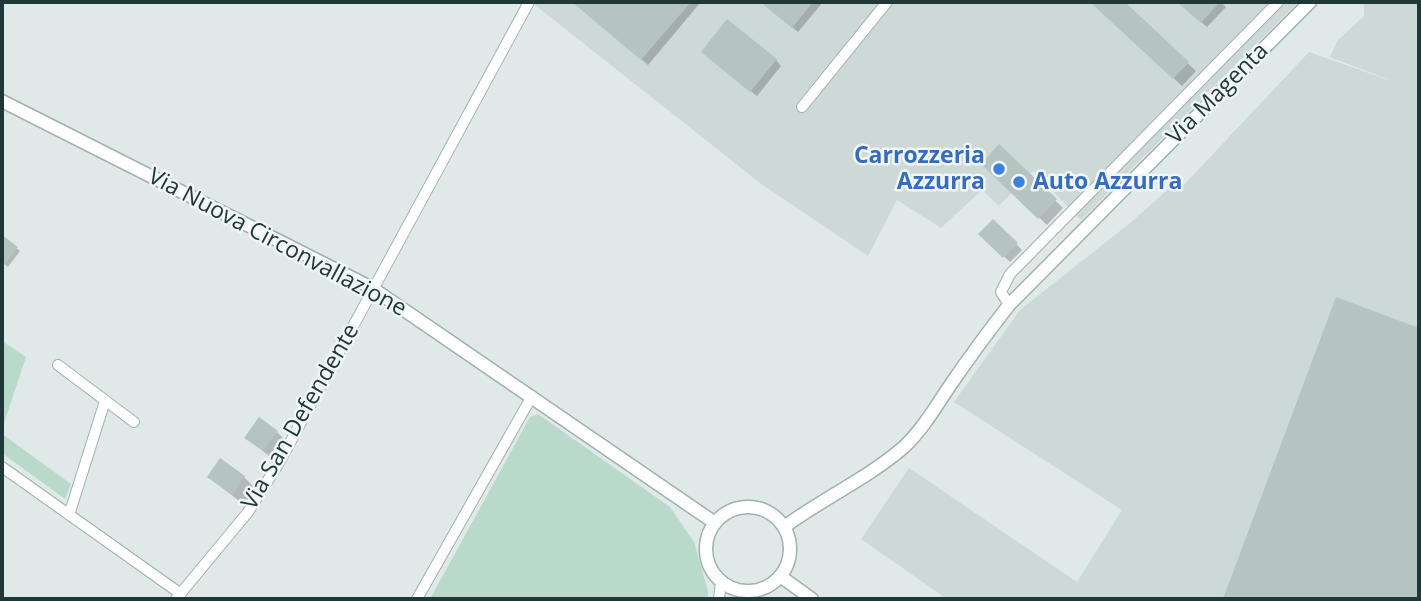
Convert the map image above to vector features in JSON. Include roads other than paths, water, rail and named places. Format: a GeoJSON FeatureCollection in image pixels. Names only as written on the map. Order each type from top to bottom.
{"type":"FeatureCollection","features":[{"type":"Feature","properties":{"kind":"street","name":"Via San Defendente"},"geometry":{"type":"LineString","coordinates":[[179,596],[248,512],[280,461],[529,2]]}},
{"type":"Feature","properties":{"kind":"street"},"geometry":{"type":"LineString","coordinates":[[803,107],[887,2]]}},
{"type":"Feature","properties":{"kind":"street","name":"Via Magenta"},"geometry":{"type":"LineString","coordinates":[[1009,305],[1001,292],[1010,274],[1278,2]]}},
{"type":"Feature","properties":{"kind":"street","name":"Via Magenta"},"geometry":{"type":"LineString","coordinates":[[784,527],[886,461],[906,445],[1009,305],[1310,2]]}},
{"type":"Feature","properties":{"kind":"street","name":"Via Nuova Circonvallazione"},"geometry":{"type":"LineString","coordinates":[[2,102],[372,288],[715,523]]}},
{"type":"Feature","properties":{"kind":"street"},"geometry":{"type":"LineString","coordinates":[[58,365],[134,422]]}},
{"type":"Feature","properties":{"kind":"street"},"geometry":{"type":"LineString","coordinates":[[417,599],[532,396]]}},
{"type":"Feature","properties":{"kind":"street"},"geometry":{"type":"LineString","coordinates":[[69,515],[105,401]]}},
{"type":"Feature","properties":{"kind":"street"},"geometry":{"type":"LineString","coordinates":[[2,467],[179,596]]}},
{"type":"Feature","properties":{"kind":"street"},"geometry":{"type":"LineString","coordinates":[[750,507],[775,517],[784,527],[789,539],[787,565],[770,585],[745,592],[732,589],[712,572],[705,547],[708,534],[725,514],[750,507]]}},
{"type":"Feature","properties":{"kind":"street"},"geometry":{"type":"LineString","coordinates":[[780,576],[812,599]]}},
{"type":"Feature","properties":{"kind":"street"},"geometry":{"type":"LineString","coordinates":[[719,599],[721,582]]}},
{"type":"Feature","properties":{"kind":"place","name":"Carrozzeria Azzurra"},"geometry":{"type":"Point","coordinates":[999,169]}},
{"type":"Feature","properties":{"kind":"place","name":"Auto Azzurra"},"geometry":{"type":"Point","coordinates":[1019,182]}}]}
